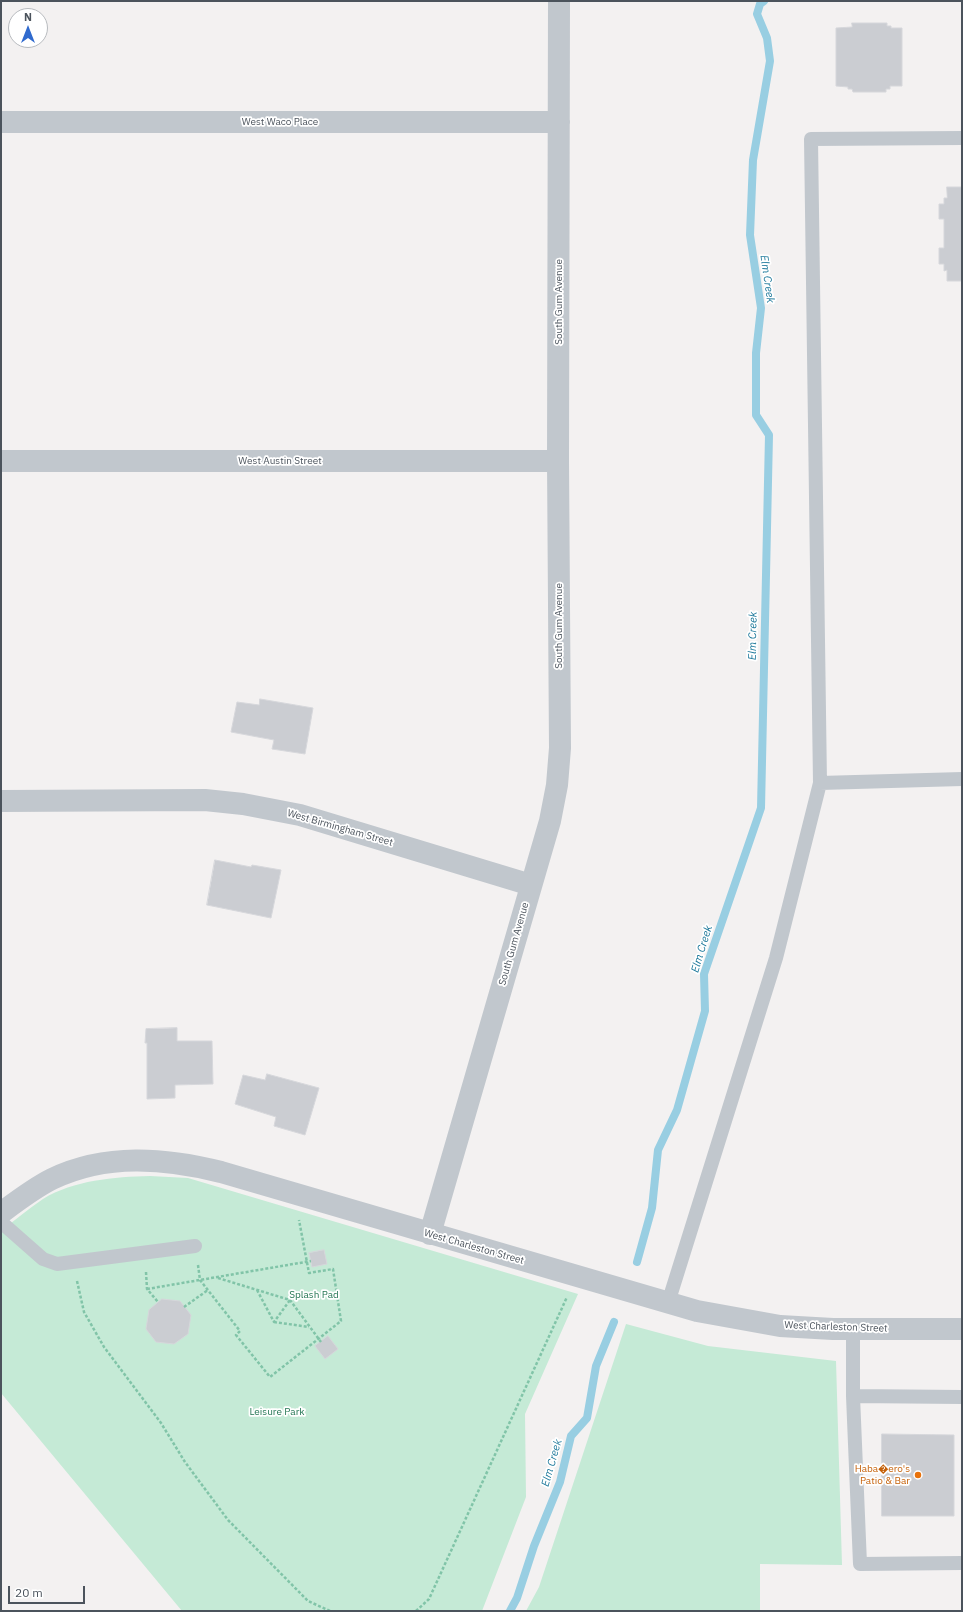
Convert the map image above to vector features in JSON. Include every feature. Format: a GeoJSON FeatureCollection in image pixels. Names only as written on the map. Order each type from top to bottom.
{"type":"FeatureCollection","features":[{"type":"Feature","properties":{"kind":"street","name":"South Gum Avenue"},"geometry":{"type":"LineString","coordinates":[[430,1234],[550,821],[557,786],[560,748],[558,461],[559,1]]}},
{"type":"Feature","properties":{"kind":"street","name":"West Waco Place"},"geometry":{"type":"LineString","coordinates":[[1,122],[559,122]]}},
{"type":"Feature","properties":{"kind":"street","name":"West Austin Street"},"geometry":{"type":"LineString","coordinates":[[1,461],[558,461]]}},
{"type":"Feature","properties":{"kind":"street","name":"West Birmingham Street"},"geometry":{"type":"LineString","coordinates":[[1,801],[205,800],[244,804],[300,815],[531,885]]}},
{"type":"Feature","properties":{"kind":"street","name":"West Charleston Street"},"geometry":{"type":"LineString","coordinates":[[1,1213],[28,1193],[52,1179],[72,1172],[124,1161],[154,1160],[181,1163],[221,1172],[697,1311],[780,1326],[853,1329],[962,1329]]}},
{"type":"Feature","properties":{"kind":"lane"},"geometry":{"type":"LineString","coordinates":[[668,1303],[776,958],[820,783],[812,139],[962,138]]}},
{"type":"Feature","properties":{"kind":"lane"},"geometry":{"type":"LineString","coordinates":[[820,783],[962,779]]}},
{"type":"Feature","properties":{"kind":"lane"},"geometry":{"type":"LineString","coordinates":[[1,1222],[43,1259],[57,1264],[144,1254],[196,1246]]}},
{"type":"Feature","properties":{"kind":"lane"},"geometry":{"type":"LineString","coordinates":[[853,1329],[853,1396],[860,1564],[962,1563]]}},
{"type":"Feature","properties":{"kind":"lane"},"geometry":{"type":"LineString","coordinates":[[853,1396],[962,1397]]}},
{"type":"Feature","properties":{"kind":"path"},"geometry":{"type":"LineString","coordinates":[[196,1246],[200,1280],[240,1331],[236,1335],[270,1377],[320,1340],[341,1321],[333,1269],[310,1273],[309,1261],[299,1219]]}},
{"type":"Feature","properties":{"kind":"path"},"geometry":{"type":"LineString","coordinates":[[144,1254],[147,1289],[158,1302]]}},
{"type":"Feature","properties":{"kind":"path"},"geometry":{"type":"LineString","coordinates":[[147,1289],[309,1261]]}},
{"type":"Feature","properties":{"kind":"path"},"geometry":{"type":"LineString","coordinates":[[72,1262],[84,1312],[104,1347],[161,1423],[185,1462],[220,1509],[239,1531],[308,1601],[330,1611]]}},
{"type":"Feature","properties":{"kind":"path"},"geometry":{"type":"LineString","coordinates":[[216,1277],[290,1300],[320,1340]]}},
{"type":"Feature","properties":{"kind":"path"},"geometry":{"type":"LineString","coordinates":[[184,1307],[208,1290]]}},
{"type":"Feature","properties":{"kind":"path"},"geometry":{"type":"LineString","coordinates":[[257,1290],[274,1322]]}},
{"type":"Feature","properties":{"kind":"path"},"geometry":{"type":"LineString","coordinates":[[416,1611],[429,1599],[567,1297]]}},
{"type":"Feature","properties":{"kind":"path"},"geometry":{"type":"LineString","coordinates":[[274,1322],[290,1300]]}},
{"type":"Feature","properties":{"kind":"path"},"geometry":{"type":"LineString","coordinates":[[274,1322],[310,1327]]}},
{"type":"Feature","properties":{"kind":"green space","name":"Leisure Park"},"geometry":{"type":"Polygon","coordinates":[[[150,1176],[188,1178],[578,1294],[525,1414],[526,1497],[482,1611],[182,1611],[1,1393],[1,1231],[43,1199],[68,1188],[108,1179],[150,1176]]]}},
{"type":"Feature","properties":{"kind":"green space"},"geometry":{"type":"Polygon","coordinates":[[[626,1324],[708,1346],[836,1361],[842,1565],[760,1564],[760,1611],[526,1611],[539,1587],[626,1324]]]}},
{"type":"Feature","properties":{"kind":"building"},"geometry":{"type":"Polygon","coordinates":[[[852,23],[887,23],[887,26],[891,26],[891,28],[902,28],[902,86],[890,86],[890,89],[886,89],[886,92],[853,92],[852,89],[848,89],[848,87],[836,86],[836,28],[852,27],[852,23]]]}},
{"type":"Feature","properties":{"kind":"building"},"geometry":{"type":"Polygon","coordinates":[[[947,187],[962,187],[962,281],[947,281],[947,270],[944,271],[944,264],[939,264],[939,248],[944,248],[944,219],[939,219],[939,204],[944,204],[944,198],[947,198],[947,187]]]}},
{"type":"Feature","properties":{"kind":"building"},"geometry":{"type":"Polygon","coordinates":[[[260,699],[313,708],[305,754],[272,749],[274,740],[231,732],[237,702],[259,705],[260,699]]]}},
{"type":"Feature","properties":{"kind":"building"},"geometry":{"type":"Polygon","coordinates":[[[215,860],[251,867],[252,865],[281,870],[271,918],[207,905],[215,860]]]}},
{"type":"Feature","properties":{"kind":"building"},"geometry":{"type":"Polygon","coordinates":[[[177,1028],[177,1041],[212,1041],[213,1084],[175,1085],[175,1098],[147,1099],[146,1029],[177,1028]]]}},
{"type":"Feature","properties":{"kind":"building"},"geometry":{"type":"Polygon","coordinates":[[[267,1074],[319,1088],[305,1135],[274,1126],[276,1117],[235,1104],[243,1075],[265,1080],[267,1074]]]}},
{"type":"Feature","properties":{"kind":"building"},"geometry":{"type":"Polygon","coordinates":[[[324,1250],[327,1264],[312,1267],[309,1253],[324,1250]]]}},
{"type":"Feature","properties":{"kind":"building"},"geometry":{"type":"Polygon","coordinates":[[[162,1299],[180,1301],[191,1315],[188,1334],[174,1344],[156,1342],[146,1329],[149,1310],[162,1299]]]}},
{"type":"Feature","properties":{"kind":"building"},"geometry":{"type":"Polygon","coordinates":[[[328,1336],[338,1349],[325,1359],[315,1346],[328,1336]]]}},
{"type":"Feature","properties":{"kind":"building","name":"Haba�ero's Patio & Bar"},"geometry":{"type":"Polygon","coordinates":[[[882,1434],[954,1435],[954,1516],[882,1516],[882,1434]]]}},
{"type":"Feature","properties":{"kind":"waterway","name":"Elm Creek"},"geometry":{"type":"LineString","coordinates":[[637,1262],[652,1208],[658,1150],[677,1110],[705,1011],[704,974],[761,808],[769,435],[756,415],[756,353],[761,308],[750,235],[753,160],[770,61],[767,38],[757,14],[760,4],[764,1]]}},
{"type":"Feature","properties":{"kind":"waterway","name":"Elm Creek"},"geometry":{"type":"LineString","coordinates":[[510,1611],[517,1598],[534,1546],[560,1482],[571,1436],[587,1418],[596,1366],[614,1322]]}},
{"type":"Feature","properties":{"kind":"place","name":"Haba�ero's Patio & Bar"},"geometry":{"type":"Point","coordinates":[918,1475]}},
{"type":"Feature","properties":{"kind":"park label","name":"Splash Pad"},"geometry":{"type":"Point","coordinates":[314,1295]}}]}
